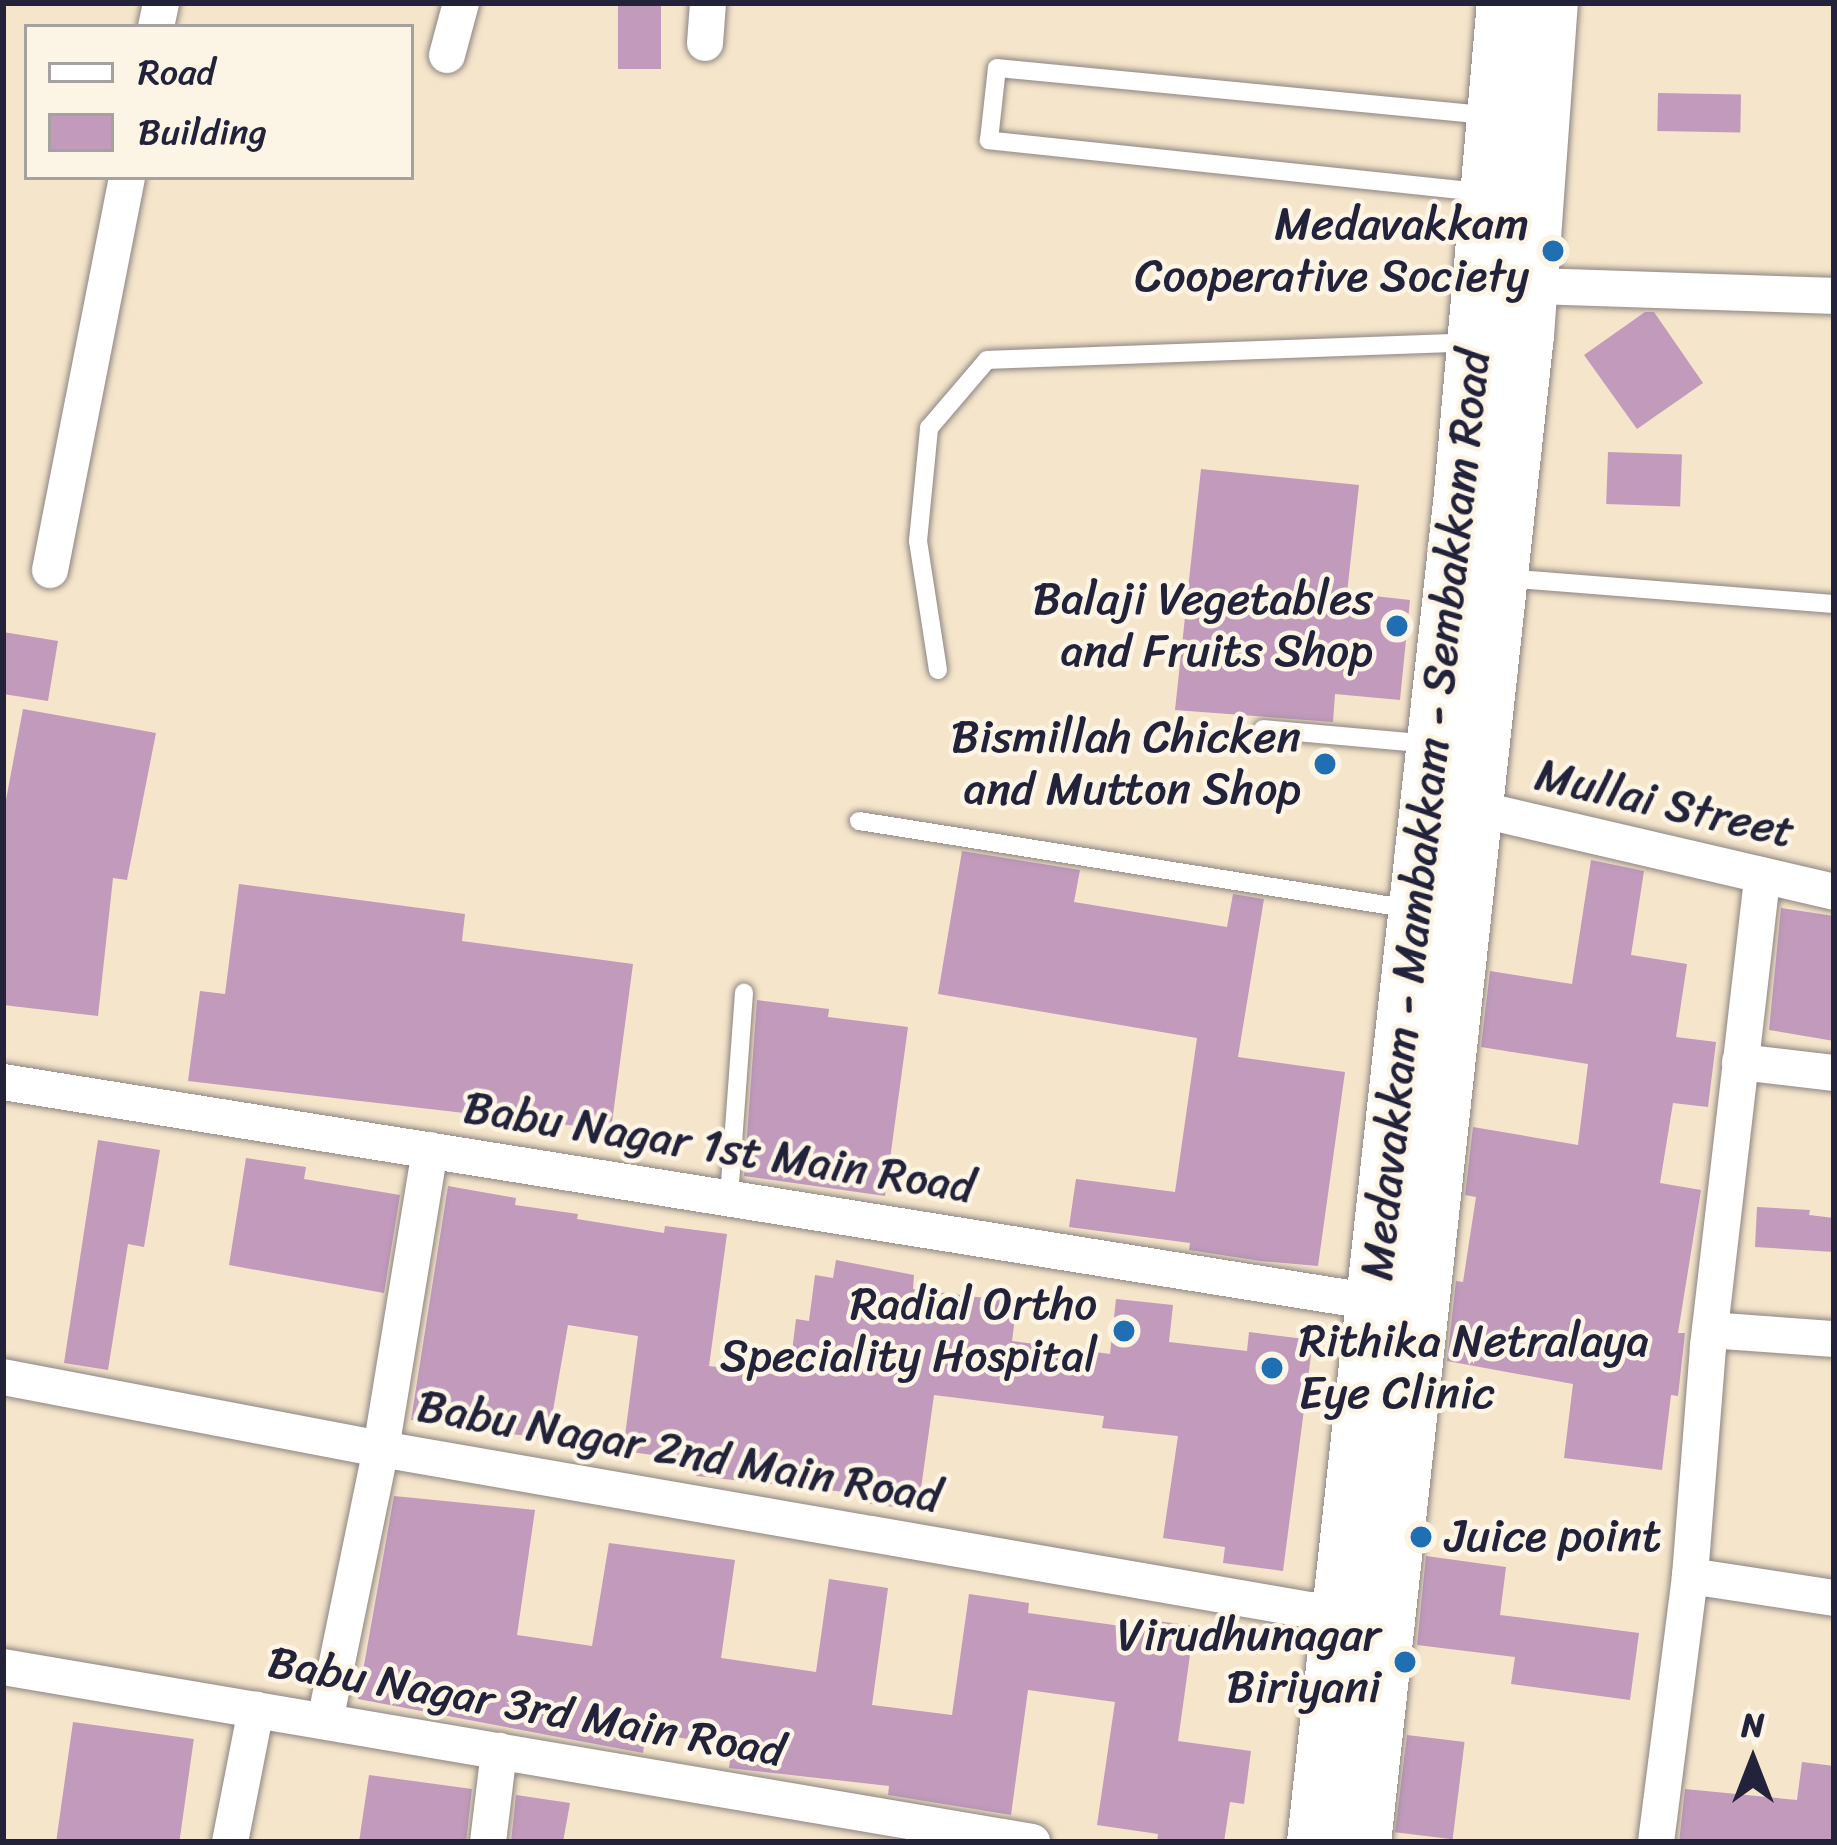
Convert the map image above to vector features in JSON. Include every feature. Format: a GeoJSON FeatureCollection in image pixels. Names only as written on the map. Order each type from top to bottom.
{"type":"FeatureCollection","features":[{"type":"Feature","properties":{"kind":"main road","name":"Medavakkam - Mambakkam - Sembakkam Road"},"geometry":{"type":"LineString","coordinates":[[1316,1842],[1341,1610],[1397,1306],[1474,808],[1476,342],[1506,285],[1492,193],[1505,3]]}},
{"type":"Feature","properties":{"kind":"main road","name":"Medavakkam - Mambakkam - Sembakkam Road"},"geometry":{"type":"LineString","coordinates":[[1362,1842],[1417,910],[1435,745],[1477,576],[1506,285],[1550,3]]}},
{"type":"Feature","properties":{"kind":"street"},"geometry":{"type":"LineString","coordinates":[[447,55],[461,3]]}},
{"type":"Feature","properties":{"kind":"street"},"geometry":{"type":"LineString","coordinates":[[705,44],[708,3]]}},
{"type":"Feature","properties":{"kind":"street"},"geometry":{"type":"LineString","coordinates":[[50,569],[126,180]]}},
{"type":"Feature","properties":{"kind":"street"},"geometry":{"type":"LineString","coordinates":[[1506,285],[1834,296]]}},
{"type":"Feature","properties":{"kind":"street","name":"Mullai Street"},"geometry":{"type":"LineString","coordinates":[[1474,808],[1834,892]]}},
{"type":"Feature","properties":{"kind":"street"},"geometry":{"type":"LineString","coordinates":[[1656,1842],[1690,1576],[1710,1330],[1762,878]]}},
{"type":"Feature","properties":{"kind":"street"},"geometry":{"type":"LineString","coordinates":[[1740,1062],[1834,1073]]}},
{"type":"Feature","properties":{"kind":"street","name":"Babu Nagar 1st Main Road"},"geometry":{"type":"LineString","coordinates":[[3,1082],[1397,1306]]}},
{"type":"Feature","properties":{"kind":"street"},"geometry":{"type":"LineString","coordinates":[[325,1721],[381,1449],[430,1150]]}},
{"type":"Feature","properties":{"kind":"street"},"geometry":{"type":"LineString","coordinates":[[1710,1330],[1834,1339]]}},
{"type":"Feature","properties":{"kind":"street","name":"Babu Nagar 2nd Main Road"},"geometry":{"type":"LineString","coordinates":[[3,1377],[381,1449],[1309,1610],[1341,1610]]}},
{"type":"Feature","properties":{"kind":"street"},"geometry":{"type":"LineString","coordinates":[[1690,1576],[1834,1598]]}},
{"type":"Feature","properties":{"kind":"street","name":"Babu Nagar 3rd Main Road"},"geometry":{"type":"LineString","coordinates":[[3,1666],[1032,1842]]}},
{"type":"Feature","properties":{"kind":"street"},"geometry":{"type":"LineString","coordinates":[[230,1842],[256,1710]]}},
{"type":"Feature","properties":{"kind":"street"},"geometry":{"type":"LineString","coordinates":[[488,1842],[499,1751]]}},
{"type":"Feature","properties":{"kind":"lane"},"geometry":{"type":"LineString","coordinates":[[1492,193],[989,140],[997,68],[1499,116]]}},
{"type":"Feature","properties":{"kind":"lane"},"geometry":{"type":"LineString","coordinates":[[938,670],[918,541],[929,428],[987,360],[1476,342]]}},
{"type":"Feature","properties":{"kind":"lane"},"geometry":{"type":"LineString","coordinates":[[1477,576],[1834,604]]}},
{"type":"Feature","properties":{"kind":"lane"},"geometry":{"type":"LineString","coordinates":[[1263,729],[1435,745]]}},
{"type":"Feature","properties":{"kind":"lane"},"geometry":{"type":"LineString","coordinates":[[859,821],[1417,910]]}},
{"type":"Feature","properties":{"kind":"lane"},"geometry":{"type":"LineString","coordinates":[[729,1197],[744,993]]}},
{"type":"Feature","properties":{"kind":"building"},"geometry":{"type":"Polygon","coordinates":[[[618,3],[661,3],[661,69],[618,69],[618,3]]]}},
{"type":"Feature","properties":{"kind":"building"},"geometry":{"type":"Polygon","coordinates":[[[1658,93],[1741,94],[1740,132],[1657,131],[1658,93]]]}},
{"type":"Feature","properties":{"kind":"building"},"geometry":{"type":"Polygon","coordinates":[[[1645,312],[1654,312],[1703,383],[1637,429],[1584,355],[1645,312]]]}},
{"type":"Feature","properties":{"kind":"building"},"geometry":{"type":"Polygon","coordinates":[[[1608,452],[1682,455],[1680,507],[1606,504],[1608,452]]]}},
{"type":"Feature","properties":{"kind":"building"},"geometry":{"type":"Polygon","coordinates":[[[1201,469],[1359,485],[1347,593],[1410,600],[1400,700],[1335,694],[1333,722],[1175,710],[1201,469]]]}},
{"type":"Feature","properties":{"kind":"building"},"geometry":{"type":"Polygon","coordinates":[[[3,632],[58,641],[48,701],[3,694],[3,632]]]}},
{"type":"Feature","properties":{"kind":"building"},"geometry":{"type":"Polygon","coordinates":[[[23,709],[156,733],[127,880],[113,878],[98,1016],[3,1005],[3,816],[23,709]]]}},
{"type":"Feature","properties":{"kind":"building"},"geometry":{"type":"Polygon","coordinates":[[[962,851],[1080,870],[1074,902],[1227,927],[1233,894],[1264,899],[1238,1057],[1345,1072],[1318,1266],[1189,1250],[1190,1243],[1069,1227],[1076,1179],[1175,1192],[1197,1038],[938,994],[962,851]]]}},
{"type":"Feature","properties":{"kind":"building"},"geometry":{"type":"Polygon","coordinates":[[[1591,860],[1644,871],[1631,955],[1687,964],[1676,1037],[1716,1042],[1708,1107],[1673,1103],[1660,1183],[1701,1190],[1678,1333],[1685,1333],[1678,1396],[1671,1395],[1662,1470],[1564,1458],[1573,1384],[1447,1361],[1456,1281],[1463,1282],[1476,1197],[1465,1195],[1473,1127],[1578,1145],[1588,1064],[1481,1047],[1490,971],[1572,984],[1591,860]]]}},
{"type":"Feature","properties":{"kind":"building"},"geometry":{"type":"Polygon","coordinates":[[[239,884],[465,914],[462,941],[633,964],[611,1130],[188,1081],[200,991],[225,994],[239,884]]]}},
{"type":"Feature","properties":{"kind":"building"},"geometry":{"type":"Polygon","coordinates":[[[1781,908],[1834,916],[1834,1041],[1769,1030],[1781,908]]]}},
{"type":"Feature","properties":{"kind":"building"},"geometry":{"type":"Polygon","coordinates":[[[757,1000],[829,1009],[828,1017],[908,1027],[885,1196],[744,1176],[757,1000]]]}},
{"type":"Feature","properties":{"kind":"building"},"geometry":{"type":"Polygon","coordinates":[[[98,1140],[160,1150],[144,1247],[128,1244],[108,1370],[64,1363],[98,1140]]]}},
{"type":"Feature","properties":{"kind":"building"},"geometry":{"type":"Polygon","coordinates":[[[246,1158],[306,1167],[304,1179],[400,1195],[384,1293],[229,1265],[246,1158]]]}},
{"type":"Feature","properties":{"kind":"building"},"geometry":{"type":"Polygon","coordinates":[[[448,1186],[516,1198],[515,1205],[578,1214],[577,1219],[664,1233],[665,1226],[727,1234],[709,1366],[789,1376],[796,1319],[809,1321],[815,1275],[833,1278],[836,1260],[914,1275],[913,1289],[1017,1302],[1012,1341],[1110,1354],[1116,1299],[1173,1305],[1169,1342],[1247,1351],[1249,1332],[1313,1340],[1283,1571],[1223,1563],[1225,1547],[1163,1538],[1178,1436],[1102,1428],[1104,1416],[934,1395],[918,1510],[863,1503],[864,1494],[696,1476],[698,1461],[623,1451],[638,1336],[568,1325],[548,1439],[411,1420],[448,1186]]]}},
{"type":"Feature","properties":{"kind":"building"},"geometry":{"type":"Polygon","coordinates":[[[1757,1207],[1810,1210],[1809,1215],[1834,1218],[1834,1252],[1755,1247],[1757,1207]]]}},
{"type":"Feature","properties":{"kind":"building"},"geometry":{"type":"Polygon","coordinates":[[[394,1496],[535,1510],[517,1635],[592,1646],[609,1543],[735,1560],[721,1658],[816,1672],[829,1579],[888,1588],[872,1705],[952,1715],[969,1594],[1029,1603],[1028,1613],[1135,1628],[1136,1618],[1194,1626],[1178,1741],[1251,1751],[1244,1804],[1230,1802],[1224,1842],[1157,1842],[1158,1834],[1097,1825],[1115,1702],[1028,1690],[1011,1815],[888,1795],[889,1786],[729,1768],[732,1745],[646,1733],[643,1753],[358,1699],[394,1496]]]}},
{"type":"Feature","properties":{"kind":"building"},"geometry":{"type":"Polygon","coordinates":[[[1426,1556],[1506,1567],[1500,1615],[1639,1633],[1630,1700],[1511,1684],[1515,1657],[1417,1645],[1426,1556]]]}},
{"type":"Feature","properties":{"kind":"building"},"geometry":{"type":"Polygon","coordinates":[[[73,1722],[194,1739],[179,1842],[57,1839],[73,1722]]]}},
{"type":"Feature","properties":{"kind":"building"},"geometry":{"type":"Polygon","coordinates":[[[1407,1735],[1465,1742],[1453,1839],[1395,1832],[1407,1735]]]}},
{"type":"Feature","properties":{"kind":"building"},"geometry":{"type":"Polygon","coordinates":[[[1802,1762],[1834,1766],[1834,1842],[1679,1842],[1685,1789],[1797,1800],[1802,1762]]]}},
{"type":"Feature","properties":{"kind":"building"},"geometry":{"type":"Polygon","coordinates":[[[369,1775],[472,1789],[466,1842],[359,1842],[369,1775]]]}},
{"type":"Feature","properties":{"kind":"building"},"geometry":{"type":"Polygon","coordinates":[[[516,1795],[570,1803],[563,1842],[511,1842],[516,1795]]]}},
{"type":"Feature","properties":{"kind":"place","name":"Medavakkam Cooperative Society"},"geometry":{"type":"Point","coordinates":[1553,251]}},
{"type":"Feature","properties":{"kind":"place","name":"Balaji Vegetables and Fruits Shop"},"geometry":{"type":"Point","coordinates":[1397,626]}},
{"type":"Feature","properties":{"kind":"place","name":"Bismillah Chicken and Mutton Shop"},"geometry":{"type":"Point","coordinates":[1325,764]}},
{"type":"Feature","properties":{"kind":"place","name":"Radial Ortho Speciality Hospital"},"geometry":{"type":"Point","coordinates":[1124,1331]}},
{"type":"Feature","properties":{"kind":"place","name":"Rithika Netralaya Eye Clinic"},"geometry":{"type":"Point","coordinates":[1272,1368]}},
{"type":"Feature","properties":{"kind":"place","name":"Juice point"},"geometry":{"type":"Point","coordinates":[1421,1537]}},
{"type":"Feature","properties":{"kind":"place","name":"Virudhunagar Biriyani"},"geometry":{"type":"Point","coordinates":[1405,1662]}}]}
